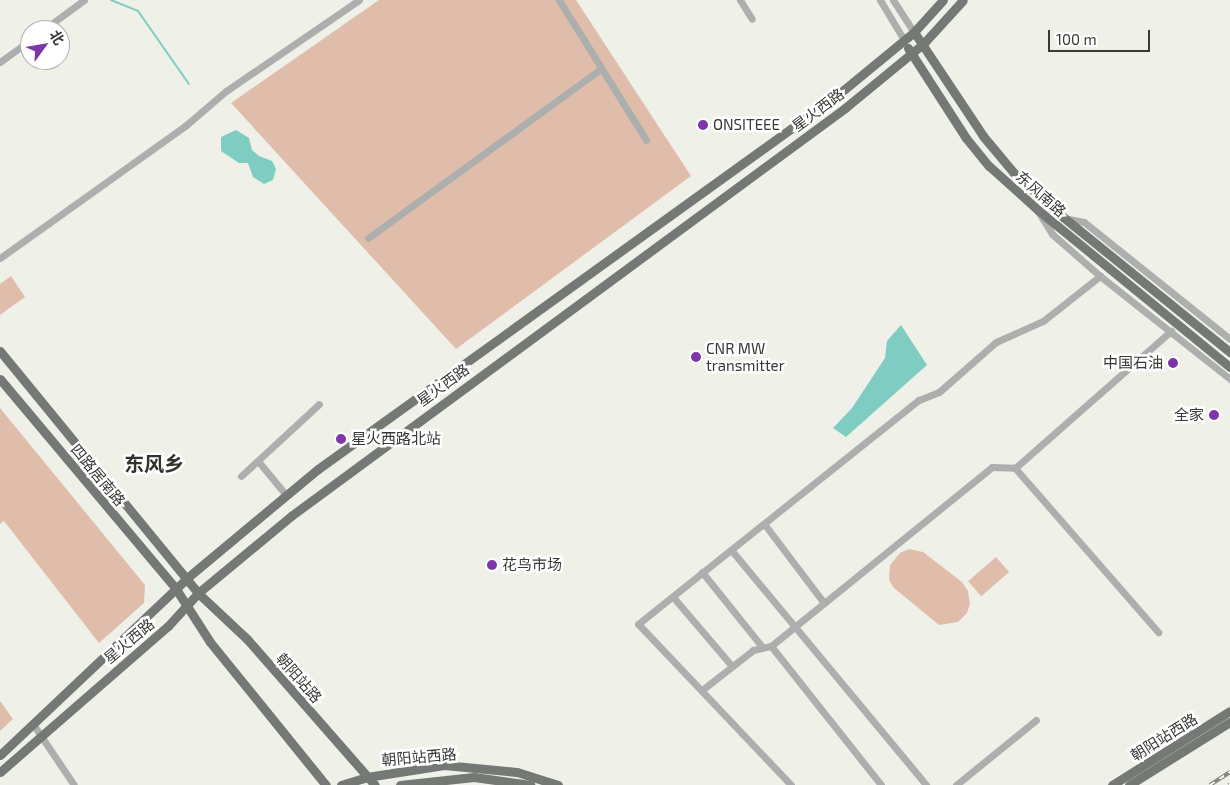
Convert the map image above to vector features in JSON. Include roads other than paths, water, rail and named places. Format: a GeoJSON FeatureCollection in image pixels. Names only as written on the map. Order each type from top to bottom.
{"type":"FeatureCollection","features":[{"type":"Feature","properties":{"kind":"main road","name":"星火西路"},"geometry":{"type":"LineString","coordinates":[[0,755],[187,578],[318,469],[834,96],[914,32],[943,0]]}},
{"type":"Feature","properties":{"kind":"main road","name":"星火西路"},"geometry":{"type":"LineString","coordinates":[[0,772],[39,736],[168,626],[198,593],[331,484],[845,108],[923,44],[963,0]]}},
{"type":"Feature","properties":{"kind":"main road","name":"东风南路"},"geometry":{"type":"LineString","coordinates":[[914,32],[983,136],[1014,172],[1063,217],[1230,352]]}},
{"type":"Feature","properties":{"kind":"main road","name":"东风南路"},"geometry":{"type":"LineString","coordinates":[[904,40],[966,138],[989,166],[1038,210],[1230,367]]}},
{"type":"Feature","properties":{"kind":"main road","name":"朝阳站路"},"geometry":{"type":"LineString","coordinates":[[0,351],[198,593],[246,639],[375,785]]}},
{"type":"Feature","properties":{"kind":"main road","name":"四路居南路"},"geometry":{"type":"LineString","coordinates":[[0,378],[176,588]]}},
{"type":"Feature","properties":{"kind":"main road"},"geometry":{"type":"LineString","coordinates":[[176,588],[188,604],[210,642],[326,785]]}},
{"type":"Feature","properties":{"kind":"main road","name":"朝阳站西路"},"geometry":{"type":"LineString","coordinates":[[1112,785],[1230,711]]}},
{"type":"Feature","properties":{"kind":"main road","name":"朝阳站西路"},"geometry":{"type":"LineString","coordinates":[[1129,785],[1230,722]]}},
{"type":"Feature","properties":{"kind":"main road","name":"朝阳站西路"},"geometry":{"type":"LineString","coordinates":[[341,785],[366,776],[444,766],[517,772],[558,785]]}},
{"type":"Feature","properties":{"kind":"main road","name":"朝阳站西路"},"geometry":{"type":"LineString","coordinates":[[400,785],[474,777],[530,785]]}},
{"type":"Feature","properties":{"kind":"street"},"geometry":{"type":"LineString","coordinates":[[57,20],[84,0]]}},
{"type":"Feature","properties":{"kind":"street"},"geometry":{"type":"LineString","coordinates":[[0,258],[185,126],[226,91],[359,0]]}},
{"type":"Feature","properties":{"kind":"street"},"geometry":{"type":"LineString","coordinates":[[559,0],[646,140]]}},
{"type":"Feature","properties":{"kind":"street"},"geometry":{"type":"LineString","coordinates":[[740,0],[752,19]]}},
{"type":"Feature","properties":{"kind":"street","name":"东风南路"},"geometry":{"type":"LineString","coordinates":[[880,0],[904,40]]}},
{"type":"Feature","properties":{"kind":"street","name":"东风南路"},"geometry":{"type":"LineString","coordinates":[[893,0],[914,32]]}},
{"type":"Feature","properties":{"kind":"street"},"geometry":{"type":"LineString","coordinates":[[0,62],[20,47]]}},
{"type":"Feature","properties":{"kind":"street"},"geometry":{"type":"LineString","coordinates":[[368,238],[601,69]]}},
{"type":"Feature","properties":{"kind":"street"},"geometry":{"type":"LineString","coordinates":[[1038,210],[1052,234],[1100,276],[1172,331],[1230,379]]}},
{"type":"Feature","properties":{"kind":"street"},"geometry":{"type":"LineString","coordinates":[[1063,217],[1084,222],[1230,339]]}},
{"type":"Feature","properties":{"kind":"street"},"geometry":{"type":"LineString","coordinates":[[791,785],[638,624],[702,572],[765,525],[919,400],[939,392],[996,342],[1043,321],[1100,276]]}},
{"type":"Feature","properties":{"kind":"street"},"geometry":{"type":"LineString","coordinates":[[702,690],[754,650],[767,647],[796,626],[992,468],[1015,468],[1172,331]]}},
{"type":"Feature","properties":{"kind":"street"},"geometry":{"type":"LineString","coordinates":[[241,476],[319,404]]}},
{"type":"Feature","properties":{"kind":"street"},"geometry":{"type":"LineString","coordinates":[[258,461],[287,496]]}},
{"type":"Feature","properties":{"kind":"street"},"geometry":{"type":"LineString","coordinates":[[1015,468],[1158,632]]}},
{"type":"Feature","properties":{"kind":"street"},"geometry":{"type":"LineString","coordinates":[[765,525],[824,603]]}},
{"type":"Feature","properties":{"kind":"street"},"geometry":{"type":"LineString","coordinates":[[732,550],[926,785]]}},
{"type":"Feature","properties":{"kind":"street"},"geometry":{"type":"LineString","coordinates":[[702,572],[882,785]]}},
{"type":"Feature","properties":{"kind":"street"},"geometry":{"type":"LineString","coordinates":[[673,597],[732,666]]}},
{"type":"Feature","properties":{"kind":"street"},"geometry":{"type":"LineString","coordinates":[[956,785],[1036,720]]}},
{"type":"Feature","properties":{"kind":"street"},"geometry":{"type":"LineString","coordinates":[[33,724],[39,736],[74,785]]}},
{"type":"Feature","properties":{"kind":"water"},"geometry":{"type":"Polygon","coordinates":[[[236,130],[249,138],[252,150],[259,156],[272,161],[276,169],[273,180],[264,184],[253,177],[248,163],[239,163],[221,151],[221,137],[236,130]]]}},
{"type":"Feature","properties":{"kind":"water"},"geometry":{"type":"Polygon","coordinates":[[[901,325],[927,365],[846,437],[833,428],[852,408],[885,358],[887,341],[901,325]]]}},
{"type":"Feature","properties":{"kind":"waterway"},"geometry":{"type":"LineString","coordinates":[[111,0],[138,11],[189,84]]}},
{"type":"Feature","properties":{"kind":"railway"},"geometry":{"type":"LineString","coordinates":[[1210,785],[1230,772]]}},
{"type":"Feature","properties":{"kind":"place","name":"ONSITEEE"},"geometry":{"type":"Point","coordinates":[703,125]}},
{"type":"Feature","properties":{"kind":"place","name":"CNR MW transmitter"},"geometry":{"type":"Point","coordinates":[696,357]}},
{"type":"Feature","properties":{"kind":"place","name":"中国石油"},"geometry":{"type":"Point","coordinates":[1173,363]}},
{"type":"Feature","properties":{"kind":"place","name":"全家"},"geometry":{"type":"Point","coordinates":[1214,415]}},
{"type":"Feature","properties":{"kind":"place","name":"星火西路北站"},"geometry":{"type":"Point","coordinates":[341,439]}},
{"type":"Feature","properties":{"kind":"place","name":"花鸟市场"},"geometry":{"type":"Point","coordinates":[492,565]}},
{"type":"Feature","properties":{"kind":"district","name":"东风乡"},"geometry":{"type":"Point","coordinates":[154,463]}}]}
